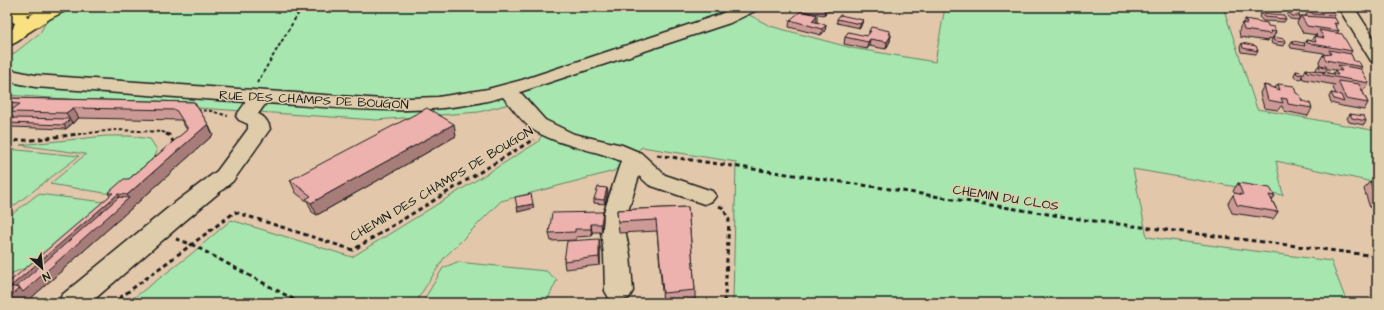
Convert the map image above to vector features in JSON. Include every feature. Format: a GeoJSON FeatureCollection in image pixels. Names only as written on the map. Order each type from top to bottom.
{"type":"FeatureCollection","features":[{"type":"Feature","properties":{"kind":"main road"},"geometry":{"type":"LineString","coordinates":[[7,15],[42,7]]}},
{"type":"Feature","properties":{"kind":"main road"},"geometry":{"type":"LineString","coordinates":[[8,41],[23,28],[45,14],[61,7]]}},
{"type":"Feature","properties":{"kind":"main road"},"geometry":{"type":"LineString","coordinates":[[7,15],[18,17],[23,20],[23,28]]}},
{"type":"Feature","properties":{"kind":"street","name":"RUE DES CHAMPS DE BOUGON"},"geometry":{"type":"LineString","coordinates":[[7,75],[35,81],[252,103],[414,105],[465,100],[507,90],[724,19],[751,7]]}},
{"type":"Feature","properties":{"kind":"street"},"geometry":{"type":"LineString","coordinates":[[1346,7],[1377,57]]}},
{"type":"Feature","properties":{"kind":"street"},"geometry":{"type":"LineString","coordinates":[[507,90],[538,124],[567,139],[614,150],[633,158],[657,180],[704,196]]}},
{"type":"Feature","properties":{"kind":"street"},"geometry":{"type":"LineString","coordinates":[[72,303],[225,176],[259,129],[252,103]]}},
{"type":"Feature","properties":{"kind":"street"},"geometry":{"type":"LineString","coordinates":[[619,291],[617,255],[612,224],[633,158]]}},
{"type":"Feature","properties":{"kind":"path"},"geometry":{"type":"LineString","coordinates":[[195,110],[210,111],[231,116],[252,103],[302,7]]}},
{"type":"Feature","properties":{"kind":"path"},"geometry":{"type":"LineString","coordinates":[[7,141],[117,130],[163,132],[169,135],[174,143],[172,148]]}},
{"type":"Feature","properties":{"kind":"path","name":"CHEMIN DES CHAMPS DE BOUGON"},"geometry":{"type":"LineString","coordinates":[[113,303],[235,212],[353,250],[550,130]]}},
{"type":"Feature","properties":{"kind":"path","name":"CHEMIN DU CLOS"},"geometry":{"type":"LineString","coordinates":[[633,158],[656,155],[1086,220],[1377,256]]}},
{"type":"Feature","properties":{"kind":"path"},"geometry":{"type":"LineString","coordinates":[[704,196],[723,208],[729,220],[725,297],[723,303]]}},
{"type":"Feature","properties":{"kind":"path"},"geometry":{"type":"LineString","coordinates":[[157,231],[191,244],[292,299],[295,303]]}},
{"type":"Feature","properties":{"kind":"green space"},"geometry":{"type":"Polygon","coordinates":[[[7,7],[745,7],[740,10],[770,26],[852,48],[935,62],[945,7],[1223,7],[1257,109],[1377,131],[1377,183],[1276,161],[1283,195],[1133,169],[1147,237],[1331,261],[1347,303],[733,303],[736,162],[642,147],[614,171],[501,201],[444,258],[415,303],[127,303],[190,255],[231,220],[352,257],[538,142],[548,124],[534,109],[528,99],[479,112],[376,120],[7,95],[7,56],[12,55],[40,33],[46,22],[36,11],[7,7]]]}},
{"type":"Feature","properties":{"kind":"green space"},"geometry":{"type":"Polygon","coordinates":[[[106,136],[130,136],[150,139],[157,150],[155,157],[111,194],[50,184],[86,154],[20,145],[106,136]]]}},
{"type":"Feature","properties":{"kind":"green space"},"geometry":{"type":"Polygon","coordinates":[[[7,149],[79,156],[7,211],[7,149]]]}},
{"type":"Feature","properties":{"kind":"green space"},"geometry":{"type":"Polygon","coordinates":[[[38,194],[104,202],[28,267],[7,275],[7,218],[38,194]]]}},
{"type":"Feature","properties":{"kind":"green space"},"geometry":{"type":"Polygon","coordinates":[[[457,262],[546,271],[557,280],[546,303],[422,303],[443,268],[457,262]]]}},
{"type":"Feature","properties":{"kind":"building"},"geometry":{"type":"Polygon","coordinates":[[[1314,7],[1330,7],[1335,15],[1313,14],[1309,8],[1315,9],[1314,7]]]}},
{"type":"Feature","properties":{"kind":"building"},"geometry":{"type":"Polygon","coordinates":[[[801,11],[817,15],[812,21],[826,25],[822,29],[790,20],[801,11]]]}},
{"type":"Feature","properties":{"kind":"building"},"geometry":{"type":"Polygon","coordinates":[[[1289,12],[1297,13],[1300,16],[1292,16],[1289,12]]]}},
{"type":"Feature","properties":{"kind":"building"},"geometry":{"type":"Polygon","coordinates":[[[1261,13],[1283,15],[1286,19],[1264,17],[1261,13]]]}},
{"type":"Feature","properties":{"kind":"building"},"geometry":{"type":"Polygon","coordinates":[[[840,15],[863,20],[860,24],[837,19],[840,15]]]}},
{"type":"Feature","properties":{"kind":"building"},"geometry":{"type":"Polygon","coordinates":[[[1301,16],[1335,18],[1338,24],[1334,23],[1339,31],[1307,26],[1301,16]]]}},
{"type":"Feature","properties":{"kind":"building"},"geometry":{"type":"Polygon","coordinates":[[[1245,19],[1267,23],[1268,26],[1274,27],[1276,32],[1270,31],[1271,34],[1244,30],[1242,23],[1247,24],[1245,19]]]}},
{"type":"Feature","properties":{"kind":"building"},"geometry":{"type":"Polygon","coordinates":[[[871,27],[890,31],[889,34],[891,35],[887,42],[870,39],[868,42],[845,37],[848,32],[867,36],[871,31],[869,31],[871,27]]]}},
{"type":"Feature","properties":{"kind":"building"},"geometry":{"type":"Polygon","coordinates":[[[1319,30],[1342,34],[1352,51],[1307,43],[1306,40],[1316,42],[1314,36],[1324,38],[1319,30]]]}},
{"type":"Feature","properties":{"kind":"building"},"geometry":{"type":"Polygon","coordinates":[[[1273,37],[1284,39],[1285,42],[1274,41],[1273,37]]]}},
{"type":"Feature","properties":{"kind":"building"},"geometry":{"type":"Polygon","coordinates":[[[1292,41],[1304,43],[1305,46],[1293,44],[1292,41]]]}},
{"type":"Feature","properties":{"kind":"building"},"geometry":{"type":"Polygon","coordinates":[[[1242,43],[1256,46],[1258,51],[1243,48],[1242,43]]]}},
{"type":"Feature","properties":{"kind":"building"},"geometry":{"type":"Polygon","coordinates":[[[1329,50],[1351,54],[1354,61],[1359,62],[1362,67],[1326,60],[1323,55],[1331,54],[1329,50]]]}},
{"type":"Feature","properties":{"kind":"building"},"geometry":{"type":"Polygon","coordinates":[[[1319,65],[1326,66],[1327,68],[1319,67],[1319,65]]]}},
{"type":"Feature","properties":{"kind":"building"},"geometry":{"type":"Polygon","coordinates":[[[1338,65],[1361,69],[1369,83],[1307,72],[1306,69],[1338,75],[1335,70],[1342,71],[1338,65]]]}},
{"type":"Feature","properties":{"kind":"building"},"geometry":{"type":"Polygon","coordinates":[[[1296,71],[1301,72],[1303,75],[1297,74],[1296,71]]]}},
{"type":"Feature","properties":{"kind":"building"},"geometry":{"type":"Polygon","coordinates":[[[1338,81],[1359,84],[1368,103],[1346,99],[1338,81]]]}},
{"type":"Feature","properties":{"kind":"building"},"geometry":{"type":"Polygon","coordinates":[[[1278,84],[1294,86],[1296,93],[1300,95],[1302,101],[1310,103],[1312,108],[1288,104],[1287,99],[1281,98],[1283,103],[1268,100],[1264,85],[1280,90],[1278,84]]]}},
{"type":"Feature","properties":{"kind":"building"},"geometry":{"type":"Polygon","coordinates":[[[1331,93],[1341,95],[1344,102],[1334,99],[1331,93]]]}},
{"type":"Feature","properties":{"kind":"building"},"geometry":{"type":"Polygon","coordinates":[[[7,98],[194,102],[208,124],[127,195],[118,194],[10,287],[7,286],[7,284],[113,193],[108,193],[124,179],[129,179],[188,129],[176,110],[73,108],[66,113],[9,112],[20,104],[7,103],[7,98]]]}},
{"type":"Feature","properties":{"kind":"building"},"geometry":{"type":"Polygon","coordinates":[[[427,108],[454,124],[311,203],[306,199],[311,196],[290,180],[427,108]]]}},
{"type":"Feature","properties":{"kind":"building"},"geometry":{"type":"Polygon","coordinates":[[[7,109],[13,109],[7,112],[7,109]]]}},
{"type":"Feature","properties":{"kind":"building"},"geometry":{"type":"Polygon","coordinates":[[[1350,114],[1364,116],[1366,121],[1352,118],[1350,114]]]}},
{"type":"Feature","properties":{"kind":"building"},"geometry":{"type":"Polygon","coordinates":[[[14,118],[70,119],[64,125],[7,123],[14,118]]]}},
{"type":"Feature","properties":{"kind":"building"},"geometry":{"type":"Polygon","coordinates":[[[1370,181],[1377,183],[1377,200],[1376,200],[1370,181]]]}},
{"type":"Feature","properties":{"kind":"building"},"geometry":{"type":"Polygon","coordinates":[[[1238,183],[1270,188],[1275,196],[1269,195],[1278,212],[1237,205],[1233,195],[1235,193],[1243,195],[1238,183]]]}},
{"type":"Feature","properties":{"kind":"building"},"geometry":{"type":"Polygon","coordinates":[[[598,187],[607,188],[604,200],[594,199],[598,187]]]}},
{"type":"Feature","properties":{"kind":"building"},"geometry":{"type":"Polygon","coordinates":[[[531,194],[533,204],[517,207],[515,197],[531,194]]]}},
{"type":"Feature","properties":{"kind":"building"},"geometry":{"type":"Polygon","coordinates":[[[119,197],[129,198],[23,292],[20,288],[15,288],[119,197]]]}},
{"type":"Feature","properties":{"kind":"building"},"geometry":{"type":"Polygon","coordinates":[[[688,207],[695,290],[663,293],[656,220],[618,222],[617,210],[688,207]]]}},
{"type":"Feature","properties":{"kind":"building"},"geometry":{"type":"Polygon","coordinates":[[[603,212],[601,224],[591,224],[591,229],[575,229],[575,232],[549,233],[552,213],[603,212]]]}},
{"type":"Feature","properties":{"kind":"building"},"geometry":{"type":"Polygon","coordinates":[[[599,239],[599,257],[564,261],[567,241],[599,239]]]}},
{"type":"Feature","properties":{"kind":"building"},"geometry":{"type":"Polygon","coordinates":[[[7,286],[20,288],[7,299],[7,286]]]}},
{"type":"Feature","properties":{"kind":"building"},"geometry":{"type":"Polygon","coordinates":[[[696,299],[697,303],[677,303],[677,301],[696,299]]]}}]}
